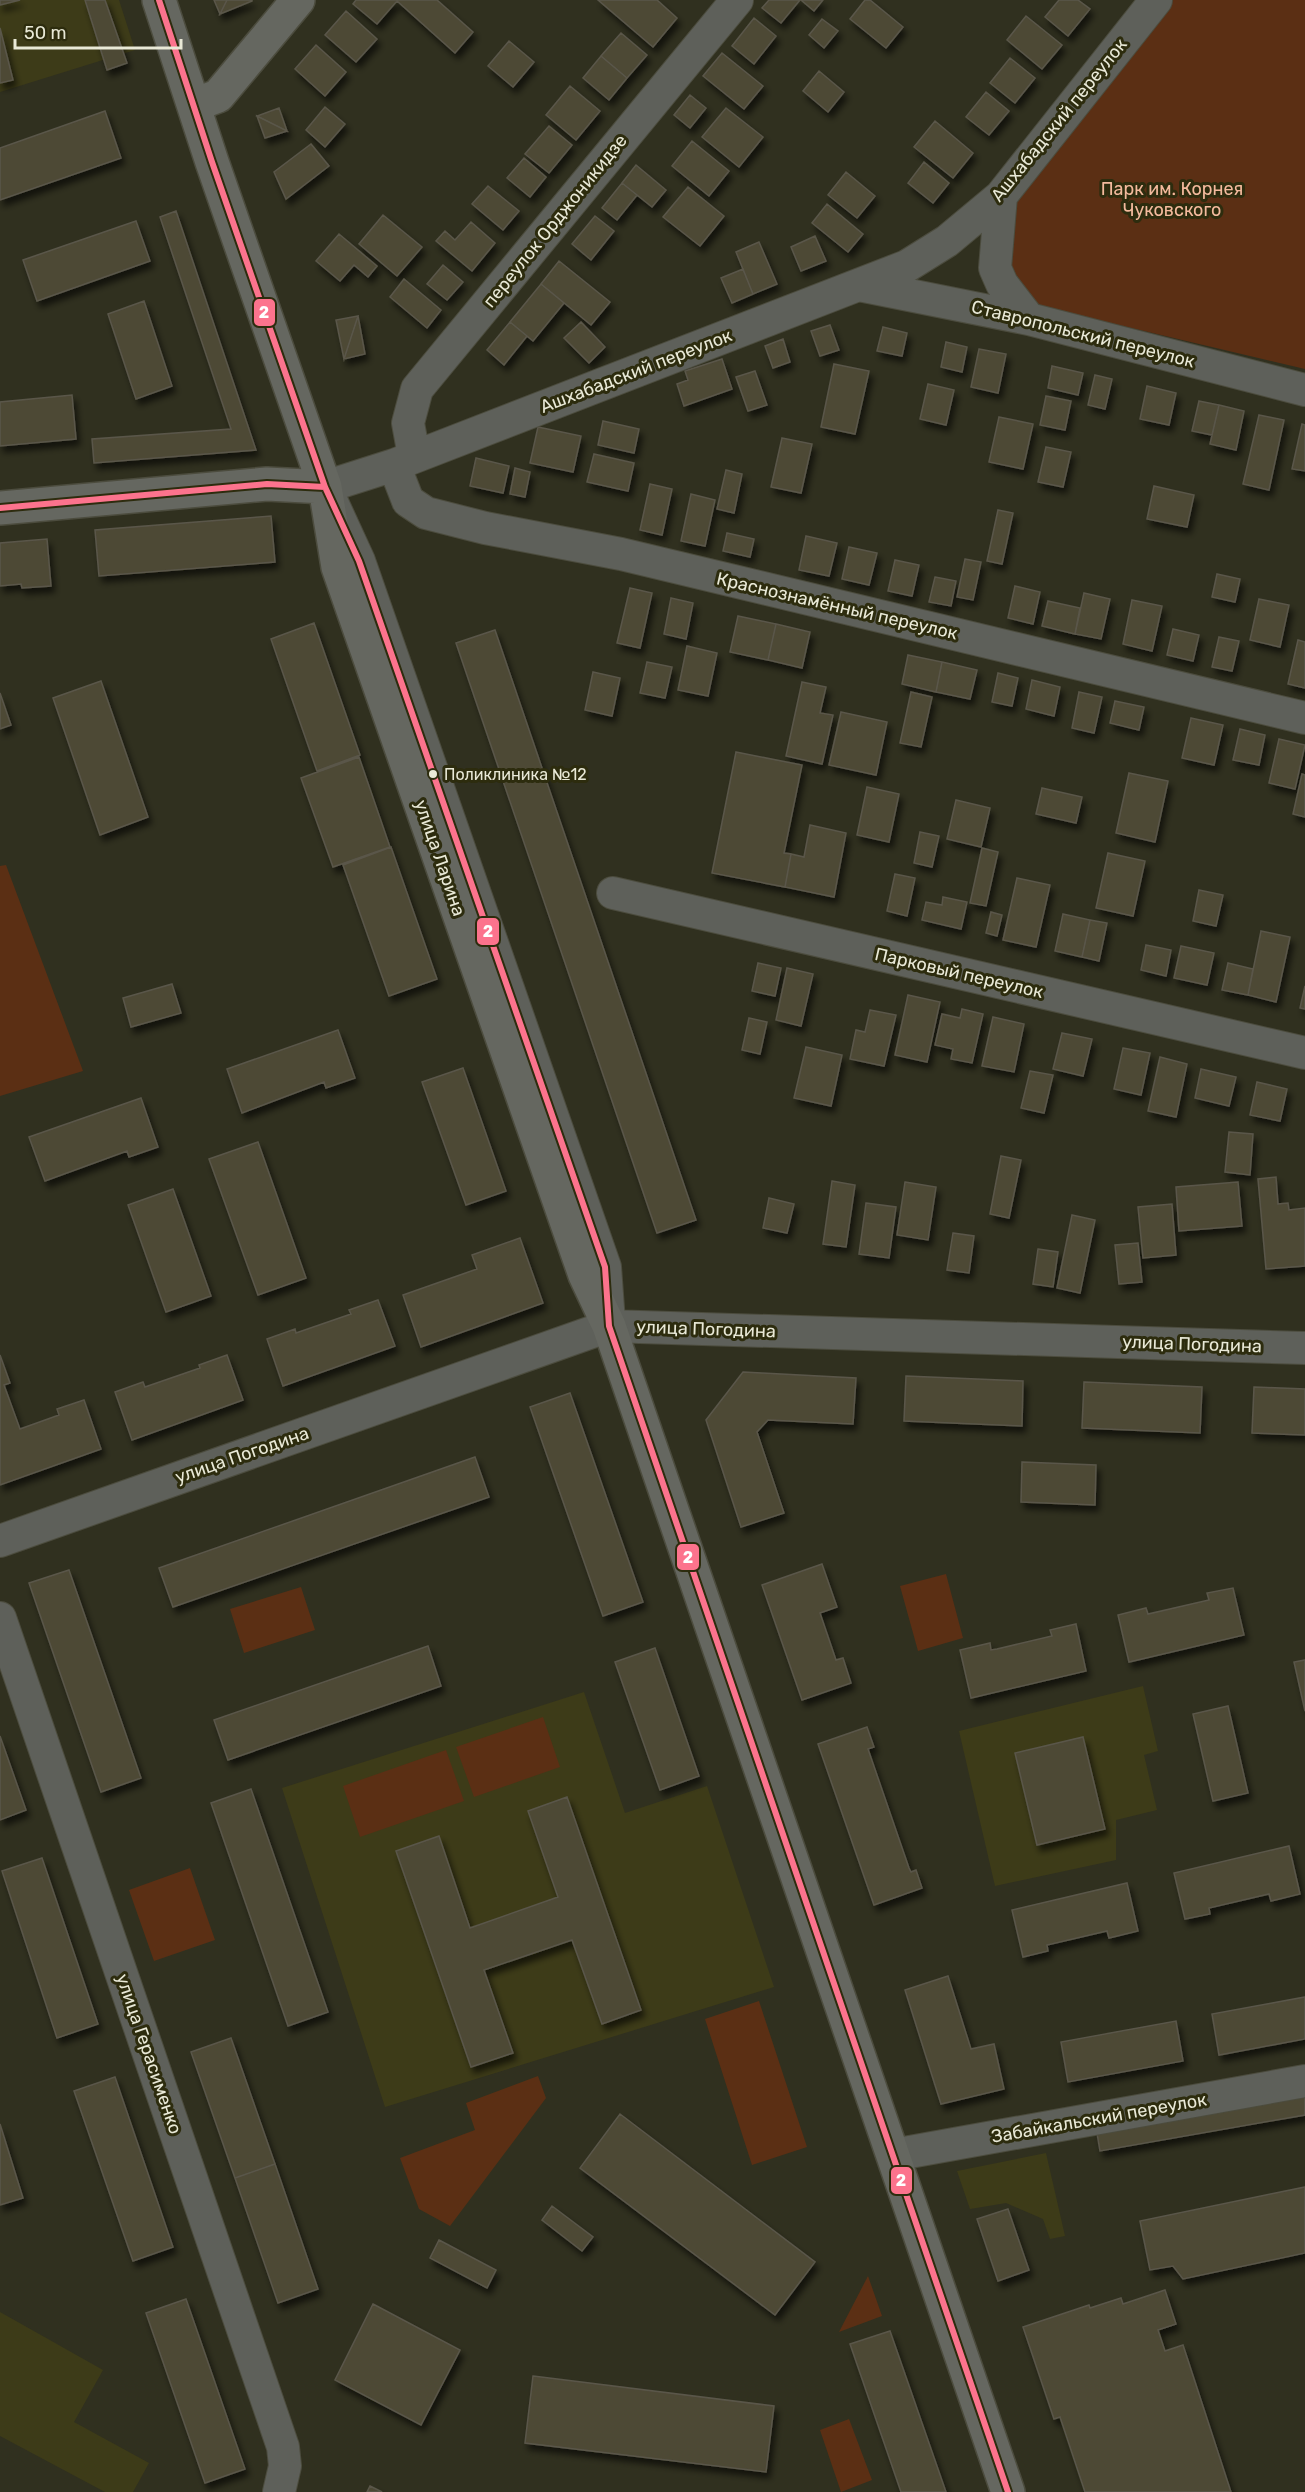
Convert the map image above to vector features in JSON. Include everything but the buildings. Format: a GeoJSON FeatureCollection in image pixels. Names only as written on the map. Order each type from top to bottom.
{"type":"FeatureCollection","features":[{"type":"Feature","properties":{"kind":"main road","name":"улица Ларина"},"geometry":{"type":"LineString","coordinates":[[159,0],[325,487],[338,567],[585,1275],[609,1326],[1008,2492]]}},
{"type":"Feature","properties":{"kind":"main road"},"geometry":{"type":"LineString","coordinates":[[194,105],[218,96],[298,0]]}},
{"type":"Feature","properties":{"kind":"main road","name":"Ашхабадский переулок"},"geometry":{"type":"LineString","coordinates":[[0,508],[267,484],[325,487]]}},
{"type":"Feature","properties":{"kind":"street","name":"переулок Орджоникидзе"},"geometry":{"type":"LineString","coordinates":[[404,461],[408,423],[417,389],[737,0]]}},
{"type":"Feature","properties":{"kind":"street","name":"Ашхабадский переулок"},"geometry":{"type":"LineString","coordinates":[[325,487],[404,461],[907,266],[947,241],[1001,196],[1156,0]]}},
{"type":"Feature","properties":{"kind":"street"},"geometry":{"type":"LineString","coordinates":[[1001,196],[995,268],[1002,284],[1029,318]]}},
{"type":"Feature","properties":{"kind":"street","name":"Ставропольский переулок"},"geometry":{"type":"LineString","coordinates":[[859,285],[1029,318],[1305,390]]}},
{"type":"Feature","properties":{"kind":"street","name":"Краснознамённый переулок"},"geometry":{"type":"LineString","coordinates":[[404,461],[408,501],[426,513],[485,528],[621,554],[1305,718]]}},
{"type":"Feature","properties":{"kind":"street","name":"Парковый переулок"},"geometry":{"type":"LineString","coordinates":[[613,893],[1305,1053]]}},
{"type":"Feature","properties":{"kind":"street","name":"улица Погодина"},"geometry":{"type":"LineString","coordinates":[[0,1541],[609,1326],[1305,1348]]}},
{"type":"Feature","properties":{"kind":"street","name":"улица Герасименко"},"geometry":{"type":"LineString","coordinates":[[0,1618],[283,2447],[285,2466],[279,2492]]}},
{"type":"Feature","properties":{"kind":"street","name":"Забайкальский переулок"},"geometry":{"type":"LineString","coordinates":[[893,2155],[1305,2081]]}},
{"type":"Feature","properties":{"kind":"shaded area"},"geometry":{"type":"Polygon","coordinates":[[[0,0],[119,0],[135,50],[0,92],[0,0]]]}},
{"type":"Feature","properties":{"kind":"shaded area"},"geometry":{"type":"Polygon","coordinates":[[[1143,1686],[1158,1751],[1144,1755],[1157,1810],[1116,1820],[1116,1860],[995,1886],[959,1731],[1143,1686]]]}},
{"type":"Feature","properties":{"kind":"shaded area"},"geometry":{"type":"Polygon","coordinates":[[[584,1692],[625,1813],[707,1786],[774,1987],[385,2107],[282,1788],[584,1692]]]}},
{"type":"Feature","properties":{"kind":"shaded area"},"geometry":{"type":"Polygon","coordinates":[[[1046,2153],[1065,2236],[1050,2239],[1043,2219],[1006,2203],[970,2209],[957,2171],[1046,2153]]]}},
{"type":"Feature","properties":{"kind":"shaded area"},"geometry":{"type":"Polygon","coordinates":[[[0,2312],[103,2370],[74,2422],[149,2463],[133,2492],[105,2492],[0,2436],[0,2312]]]}},
{"type":"Feature","properties":{"kind":"green space","name":"Парк им. Корнея Чуковского"},"geometry":{"type":"Polygon","coordinates":[[[1162,0],[1305,0],[1305,369],[1047,308],[1029,300],[1007,277],[1000,217],[1162,0]]]}},
{"type":"Feature","properties":{"kind":"green space"},"geometry":{"type":"Polygon","coordinates":[[[6,865],[83,1071],[0,1096],[0,866],[6,865]]]}},
{"type":"Feature","properties":{"kind":"green space"},"geometry":{"type":"Polygon","coordinates":[[[946,1574],[963,1638],[918,1651],[900,1586],[946,1574]]]}},
{"type":"Feature","properties":{"kind":"green space"},"geometry":{"type":"Polygon","coordinates":[[[301,1587],[315,1630],[244,1653],[230,1609],[301,1587]]]}},
{"type":"Feature","properties":{"kind":"green space"},"geometry":{"type":"Polygon","coordinates":[[[543,1717],[560,1767],[474,1797],[456,1747],[543,1717]]]}},
{"type":"Feature","properties":{"kind":"green space"},"geometry":{"type":"Polygon","coordinates":[[[446,1750],[464,1801],[360,1837],[343,1786],[446,1750]]]}},
{"type":"Feature","properties":{"kind":"green space"},"geometry":{"type":"Polygon","coordinates":[[[190,1868],[215,1940],[154,1961],[129,1890],[190,1868]]]}},
{"type":"Feature","properties":{"kind":"green space"},"geometry":{"type":"Polygon","coordinates":[[[759,2001],[807,2147],[752,2165],[705,2019],[759,2001]]]}},
{"type":"Feature","properties":{"kind":"green space"},"geometry":{"type":"Polygon","coordinates":[[[538,2076],[546,2098],[450,2226],[419,2209],[400,2158],[475,2130],[466,2103],[538,2076]]]}},
{"type":"Feature","properties":{"kind":"green space"},"geometry":{"type":"Polygon","coordinates":[[[868,2276],[882,2316],[839,2332],[868,2276]]]}},
{"type":"Feature","properties":{"kind":"green space"},"geometry":{"type":"Polygon","coordinates":[[[849,2419],[872,2480],[841,2492],[820,2430],[849,2419]]]}},
{"type":"Feature","properties":{"kind":"transit line","name":"2"},"geometry":{"type":"LineString","coordinates":[[159,0],[212,162],[325,487],[359,561],[605,1267],[609,1326],[1008,2492]]}},
{"type":"Feature","properties":{"kind":"transit line","name":"2"},"geometry":{"type":"LineString","coordinates":[[0,508],[267,484],[325,487]]}},
{"type":"Feature","properties":{"kind":"place","name":"Поликлиника №12"},"geometry":{"type":"Point","coordinates":[433,774]}}]}
